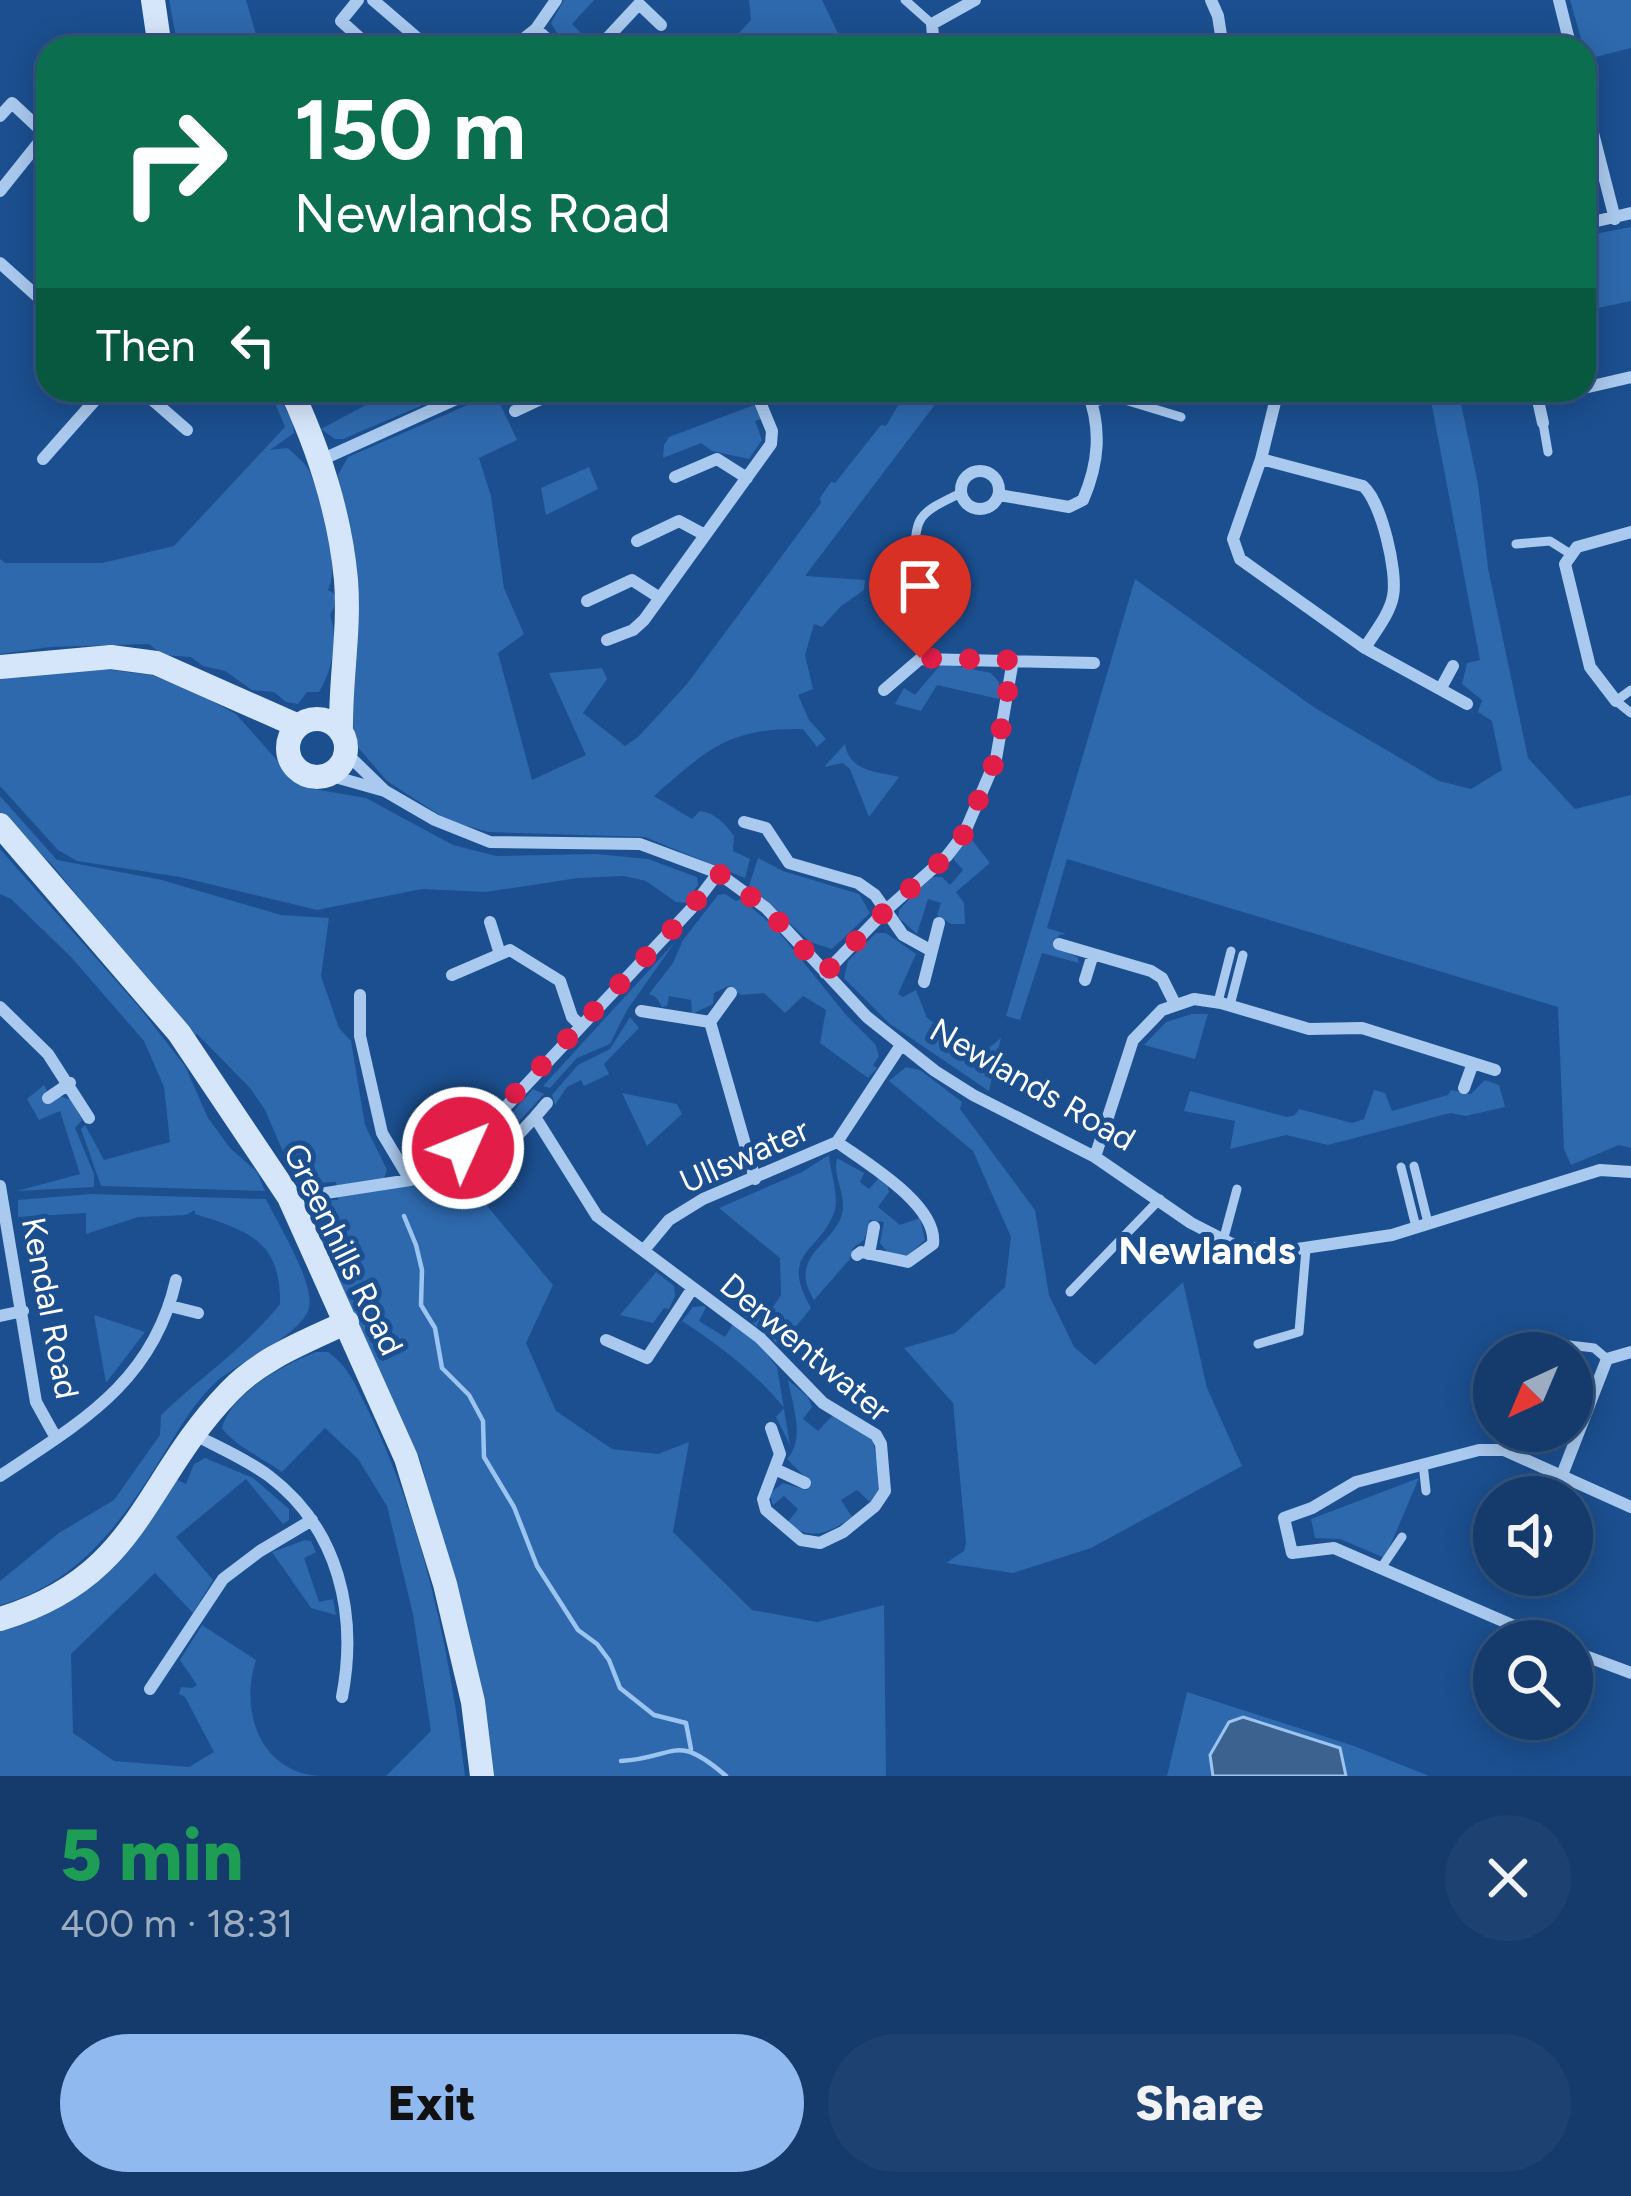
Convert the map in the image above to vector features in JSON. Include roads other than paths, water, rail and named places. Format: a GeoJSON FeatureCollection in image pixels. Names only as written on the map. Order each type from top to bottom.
{"type":"FeatureCollection","features":[{"type":"Feature","properties":{"kind":"street"},"geometry":{"type":"LineString","coordinates":[[154,0],[158,36]]}},
{"type":"Feature","properties":{"kind":"street"},"geometry":{"type":"LineString","coordinates":[[358,0],[341,21],[358,36]]}},
{"type":"Feature","properties":{"kind":"street"},"geometry":{"type":"LineString","coordinates":[[373,0],[415,36]]}},
{"type":"Feature","properties":{"kind":"street"},"geometry":{"type":"LineString","coordinates":[[527,36],[556,0]]}},
{"type":"Feature","properties":{"kind":"street"},"geometry":{"type":"LineString","coordinates":[[933,36],[932,25],[975,0]]}},
{"type":"Feature","properties":{"kind":"street"},"geometry":{"type":"LineString","coordinates":[[1210,0],[1221,36]]}},
{"type":"Feature","properties":{"kind":"street"},"geometry":{"type":"LineString","coordinates":[[1559,0],[1568,36]]}},
{"type":"Feature","properties":{"kind":"street"},"geometry":{"type":"LineString","coordinates":[[609,36],[639,4],[661,25]]}},
{"type":"Feature","properties":{"kind":"street"},"geometry":{"type":"LineString","coordinates":[[536,29],[544,36]]}},
{"type":"Feature","properties":{"kind":"street"},"geometry":{"type":"LineString","coordinates":[[0,116],[12,103],[36,123]]}},
{"type":"Feature","properties":{"kind":"street"},"geometry":{"type":"LineString","coordinates":[[0,191],[36,145]]}},
{"type":"Feature","properties":{"kind":"street"},"geometry":{"type":"LineString","coordinates":[[1596,145],[1615,219]]}},
{"type":"Feature","properties":{"kind":"street"},"geometry":{"type":"LineString","coordinates":[[1596,222],[1631,213]]}},
{"type":"Feature","properties":{"kind":"street"},"geometry":{"type":"LineString","coordinates":[[0,263],[36,296]]}},
{"type":"Feature","properties":{"kind":"street"},"geometry":{"type":"LineString","coordinates":[[1596,385],[1631,377]]}},
{"type":"Feature","properties":{"kind":"street"},"geometry":{"type":"LineString","coordinates":[[43,459],[93,402]]}},
{"type":"Feature","properties":{"kind":"street"},"geometry":{"type":"LineString","coordinates":[[156,402],[187,430]]}},
{"type":"Feature","properties":{"kind":"street"},"geometry":{"type":"LineString","coordinates":[[265,715],[294,766],[308,776],[328,775],[337,769],[344,742],[340,685],[346,583],[338,521],[321,460],[296,402]]}},
{"type":"Feature","properties":{"kind":"street"},"geometry":{"type":"LineString","coordinates":[[321,460],[449,402]]}},
{"type":"Feature","properties":{"kind":"street"},"geometry":{"type":"LineString","coordinates":[[514,411],[534,402]]}},
{"type":"Feature","properties":{"kind":"street"},"geometry":{"type":"LineString","coordinates":[[607,640],[633,630],[660,598],[770,444],[772,431],[760,402]]}},
{"type":"Feature","properties":{"kind":"street"},"geometry":{"type":"LineString","coordinates":[[999,495],[1069,508],[1083,500],[1099,438],[1090,402]]}},
{"type":"Feature","properties":{"kind":"street"},"geometry":{"type":"LineString","coordinates":[[1274,402],[1261,459],[1233,538],[1234,550],[1240,559],[1365,648],[1467,704]]}},
{"type":"Feature","properties":{"kind":"street"},"geometry":{"type":"LineString","coordinates":[[1539,402],[1543,423]]}},
{"type":"Feature","properties":{"kind":"street"},"geometry":{"type":"LineString","coordinates":[[675,477],[716,458],[747,478]]}},
{"type":"Feature","properties":{"kind":"street"},"geometry":{"type":"LineString","coordinates":[[1261,459],[1364,486],[1373,495],[1380,508],[1393,596],[1365,648]]}},
{"type":"Feature","properties":{"kind":"street"},"geometry":{"type":"LineString","coordinates":[[982,471],[994,476],[999,495],[992,505],[980,509],[969,506],[961,493],[965,478],[982,471]]}},
{"type":"Feature","properties":{"kind":"street"},"geometry":{"type":"LineString","coordinates":[[637,542],[679,521],[705,535]]}},
{"type":"Feature","properties":{"kind":"street"},"geometry":{"type":"LineString","coordinates":[[1616,700],[1590,667],[1567,577],[1569,553],[1587,542],[1631,532]]}},
{"type":"Feature","properties":{"kind":"street"},"geometry":{"type":"LineString","coordinates":[[587,601],[632,580],[660,598]]}},
{"type":"Feature","properties":{"kind":"street"},"geometry":{"type":"LineString","coordinates":[[0,667],[111,657],[156,663],[265,715],[332,723],[344,742]]}},
{"type":"Feature","properties":{"kind":"street"},"geometry":{"type":"LineString","coordinates":[[884,690],[920,658],[1094,663]]}},
{"type":"Feature","properties":{"kind":"street"},"geometry":{"type":"LineString","coordinates":[[825,973],[947,856],[977,811],[996,759],[1013,660]]}},
{"type":"Feature","properties":{"kind":"street"},"geometry":{"type":"LineString","coordinates":[[1441,688],[1453,666]]}},
{"type":"Feature","properties":{"kind":"street"},"geometry":{"type":"LineString","coordinates":[[290,756],[288,742],[340,685]]}},
{"type":"Feature","properties":{"kind":"street","name":"Newlands Road"},"geometry":{"type":"LineString","coordinates":[[344,742],[385,791]]}},
{"type":"Feature","properties":{"kind":"street","name":"Newlands Road"},"geometry":{"type":"LineString","coordinates":[[328,775],[385,791],[435,820],[490,842],[640,844],[718,873],[766,908],[901,1046],[973,1095],[1095,1156],[1223,1241],[1254,1250],[1306,1250],[1422,1225],[1600,1169],[1631,1172]]}},
{"type":"Feature","properties":{"kind":"street"},"geometry":{"type":"LineString","coordinates":[[744,822],[766,828],[790,863],[858,884],[875,895],[903,935],[930,950]]}},
{"type":"Feature","properties":{"kind":"street","name":"Greenhills Road"},"geometry":{"type":"LineString","coordinates":[[0,825],[164,1016],[289,1197],[406,1458],[445,1584],[473,1702],[482,1776]]}},
{"type":"Feature","properties":{"kind":"street"},"geometry":{"type":"LineString","coordinates":[[326,1193],[410,1180],[443,1164],[483,1131],[691,909],[718,873]]}},
{"type":"Feature","properties":{"kind":"street"},"geometry":{"type":"LineString","coordinates":[[490,922],[500,954]]}},
{"type":"Feature","properties":{"kind":"street"},"geometry":{"type":"LineString","coordinates":[[924,982],[939,923]]}},
{"type":"Feature","properties":{"kind":"street"},"geometry":{"type":"LineString","coordinates":[[1059,944],[1151,970],[1162,977],[1175,1004]]}},
{"type":"Feature","properties":{"kind":"street"},"geometry":{"type":"LineString","coordinates":[[452,974],[509,950],[560,981],[572,1017],[581,1026]]}},
{"type":"Feature","properties":{"kind":"street"},"geometry":{"type":"LineString","coordinates":[[1085,980],[1093,954]]}},
{"type":"Feature","properties":{"kind":"street"},"geometry":{"type":"LineString","coordinates":[[710,1022],[730,994]]}},
{"type":"Feature","properties":{"kind":"street"},"geometry":{"type":"LineString","coordinates":[[360,995],[360,1036],[382,1133],[410,1180]]}},
{"type":"Feature","properties":{"kind":"street"},"geometry":{"type":"LineString","coordinates":[[1095,1156],[1133,1040],[1144,1025],[1175,1004],[1195,999],[1309,1029],[1362,1028],[1496,1070]]}},
{"type":"Feature","properties":{"kind":"street"},"geometry":{"type":"LineString","coordinates":[[0,1007],[30,1034],[70,1083],[89,1118]]}},
{"type":"Feature","properties":{"kind":"street"},"geometry":{"type":"LineString","coordinates":[[640,1011],[710,1022]]}},
{"type":"Feature","properties":{"kind":"street"},"geometry":{"type":"LineString","coordinates":[[710,1022],[755,1179]]}},
{"type":"Feature","properties":{"kind":"street","name":"Ullswater"},"geometry":{"type":"LineString","coordinates":[[644,1250],[669,1220],[703,1199],[837,1142],[901,1046]]}},
{"type":"Feature","properties":{"kind":"street"},"geometry":{"type":"LineString","coordinates":[[1464,1088],[1473,1063]]}},
{"type":"Feature","properties":{"kind":"street"},"geometry":{"type":"LineString","coordinates":[[48,1097],[70,1083]]}},
{"type":"Feature","properties":{"kind":"street"},"geometry":{"type":"LineString","coordinates":[[501,1153],[547,1102]]}},
{"type":"Feature","properties":{"kind":"street","name":"Derwentwater"},"geometry":{"type":"LineString","coordinates":[[535,1117],[597,1216],[760,1338],[823,1403],[876,1435],[885,1491],[844,1532],[820,1543],[801,1540],[766,1510],[764,1492],[780,1445],[771,1428]]}},
{"type":"Feature","properties":{"kind":"street"},"geometry":{"type":"LineString","coordinates":[[837,1142],[927,1217],[933,1244],[914,1260],[903,1262],[863,1255],[874,1227]]}},
{"type":"Feature","properties":{"kind":"street","name":"Kendal Road"},"geometry":{"type":"LineString","coordinates":[[0,1186],[36,1402],[56,1438]]}},
{"type":"Feature","properties":{"kind":"street"},"geometry":{"type":"LineString","coordinates":[[0,1476],[104,1405],[135,1373],[170,1306],[176,1280]]}},
{"type":"Feature","properties":{"kind":"street"},"geometry":{"type":"LineString","coordinates":[[606,1340],[647,1358],[692,1288]]}},
{"type":"Feature","properties":{"kind":"street"},"geometry":{"type":"LineString","coordinates":[[170,1306],[198,1313]]}},
{"type":"Feature","properties":{"kind":"street"},"geometry":{"type":"LineString","coordinates":[[0,1316],[23,1312]]}},
{"type":"Feature","properties":{"kind":"street"},"geometry":{"type":"LineString","coordinates":[[0,1619],[34,1609],[97,1569],[132,1530],[231,1389],[259,1367],[347,1322]]}},
{"type":"Feature","properties":{"kind":"street"},"geometry":{"type":"LineString","coordinates":[[1562,1475],[1607,1360],[1631,1352]]}},
{"type":"Feature","properties":{"kind":"street"},"geometry":{"type":"LineString","coordinates":[[195,1435],[273,1479],[312,1520],[332,1554],[344,1591],[348,1651],[342,1697]]}},
{"type":"Feature","properties":{"kind":"street"},"geometry":{"type":"LineString","coordinates":[[1501,1620],[1334,1548],[1292,1553],[1285,1518],[1356,1482],[1479,1450],[1504,1450],[1631,1507]]}},
{"type":"Feature","properties":{"kind":"street"},"geometry":{"type":"LineString","coordinates":[[775,1469],[806,1484]]}},
{"type":"Feature","properties":{"kind":"street"},"geometry":{"type":"LineString","coordinates":[[150,1689],[223,1579],[312,1520]]}},
{"type":"Feature","properties":{"kind":"street"},"geometry":{"type":"LineString","coordinates":[[1593,1659],[1631,1673]]}},
{"type":"Feature","properties":{"kind":"lane"},"geometry":{"type":"LineString","coordinates":[[905,0],[932,25]]}},
{"type":"Feature","properties":{"kind":"lane"},"geometry":{"type":"LineString","coordinates":[[1132,402],[1181,417]]}},
{"type":"Feature","properties":{"kind":"lane"},"geometry":{"type":"LineString","coordinates":[[1543,423],[1549,452]]}},
{"type":"Feature","properties":{"kind":"lane"},"geometry":{"type":"LineString","coordinates":[[915,567],[915,523],[920,515],[961,493]]}},
{"type":"Feature","properties":{"kind":"lane"},"geometry":{"type":"LineString","coordinates":[[1516,544],[1550,541],[1569,553]]}},
{"type":"Feature","properties":{"kind":"lane"},"geometry":{"type":"LineString","coordinates":[[1631,690],[1616,700],[1631,713]]}},
{"type":"Feature","properties":{"kind":"lane"},"geometry":{"type":"LineString","coordinates":[[1224,1004],[1231,951]]}},
{"type":"Feature","properties":{"kind":"lane"},"geometry":{"type":"LineString","coordinates":[[1224,1004],[1244,955]]}},
{"type":"Feature","properties":{"kind":"lane"},"geometry":{"type":"LineString","coordinates":[[1414,1166],[1422,1225]]}},
{"type":"Feature","properties":{"kind":"lane"},"geometry":{"type":"LineString","coordinates":[[1401,1167],[1422,1225]]}},
{"type":"Feature","properties":{"kind":"lane"},"geometry":{"type":"LineString","coordinates":[[1223,1241],[1237,1189]]}},
{"type":"Feature","properties":{"kind":"lane"},"geometry":{"type":"LineString","coordinates":[[1070,1292],[1160,1199]]}},
{"type":"Feature","properties":{"kind":"lane"},"geometry":{"type":"LineString","coordinates":[[1258,1343],[1299,1332],[1306,1250]]}},
{"type":"Feature","properties":{"kind":"lane"},"geometry":{"type":"LineString","coordinates":[[1593,1348],[1607,1360]]}},
{"type":"Feature","properties":{"kind":"lane"},"geometry":{"type":"LineString","coordinates":[[1423,1464],[1426,1491]]}},
{"type":"Feature","properties":{"kind":"lane"},"geometry":{"type":"LineString","coordinates":[[1381,1568],[1402,1537]]}},
{"type":"Feature","properties":{"kind":"waterway"},"geometry":{"type":"LineString","coordinates":[[404,1216],[422,1270],[421,1305],[435,1328],[442,1368],[469,1395],[483,1421],[484,1457],[514,1507],[537,1566],[578,1630],[609,1660],[620,1688],[654,1715],[686,1723],[691,1749]]}},
{"type":"Feature","properties":{"kind":"waterway"},"geometry":{"type":"LineString","coordinates":[[621,1761],[685,1751],[726,1776]]}},
{"type":"Feature","properties":{"kind":"district","name":"Newlands"},"geometry":{"type":"Point","coordinates":[1207,1250]}}]}
